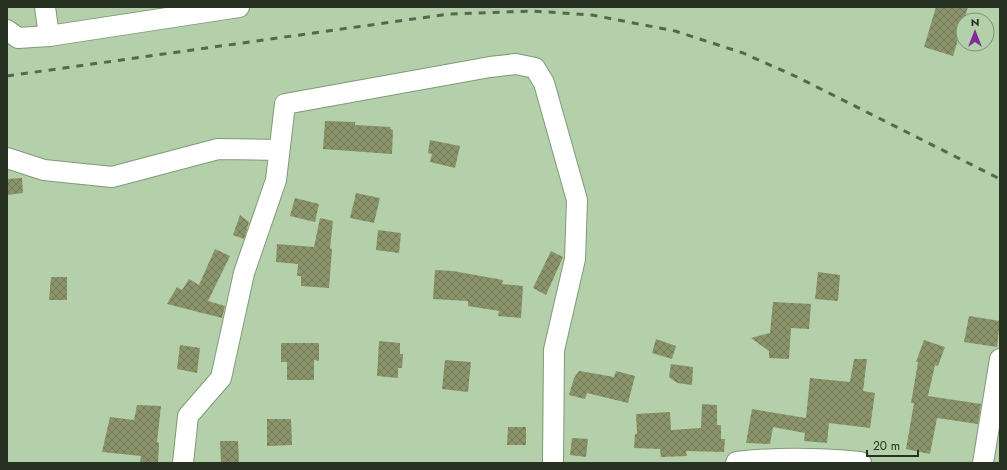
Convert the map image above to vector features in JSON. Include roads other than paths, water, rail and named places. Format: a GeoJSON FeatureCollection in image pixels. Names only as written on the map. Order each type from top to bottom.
{"type":"FeatureCollection","features":[{"type":"Feature","properties":{"kind":"main road"},"geometry":{"type":"LineString","coordinates":[[737,463],[775,459],[817,459],[860,463]]}},
{"type":"Feature","properties":{"kind":"street"},"geometry":{"type":"LineString","coordinates":[[45,7],[49,36]]}},
{"type":"Feature","properties":{"kind":"street"},"geometry":{"type":"LineString","coordinates":[[7,30],[18,38],[49,36],[239,7]]}},
{"type":"Feature","properties":{"kind":"street"},"geometry":{"type":"LineString","coordinates":[[183,463],[188,416],[221,378],[244,274],[276,180],[285,104],[490,67],[516,64],[535,68],[544,83],[577,200],[575,258],[554,350],[553,463]]}},
{"type":"Feature","properties":{"kind":"street"},"geometry":{"type":"LineString","coordinates":[[7,158],[44,170],[112,176],[218,150],[279,150]]}},
{"type":"Feature","properties":{"kind":"street"},"geometry":{"type":"LineString","coordinates":[[983,463],[1000,360]]}},
{"type":"Feature","properties":{"kind":"railway"},"geometry":{"type":"LineString","coordinates":[[7,76],[449,14],[532,11],[592,15],[675,31],[743,53],[797,77],[1000,179]]}}]}
